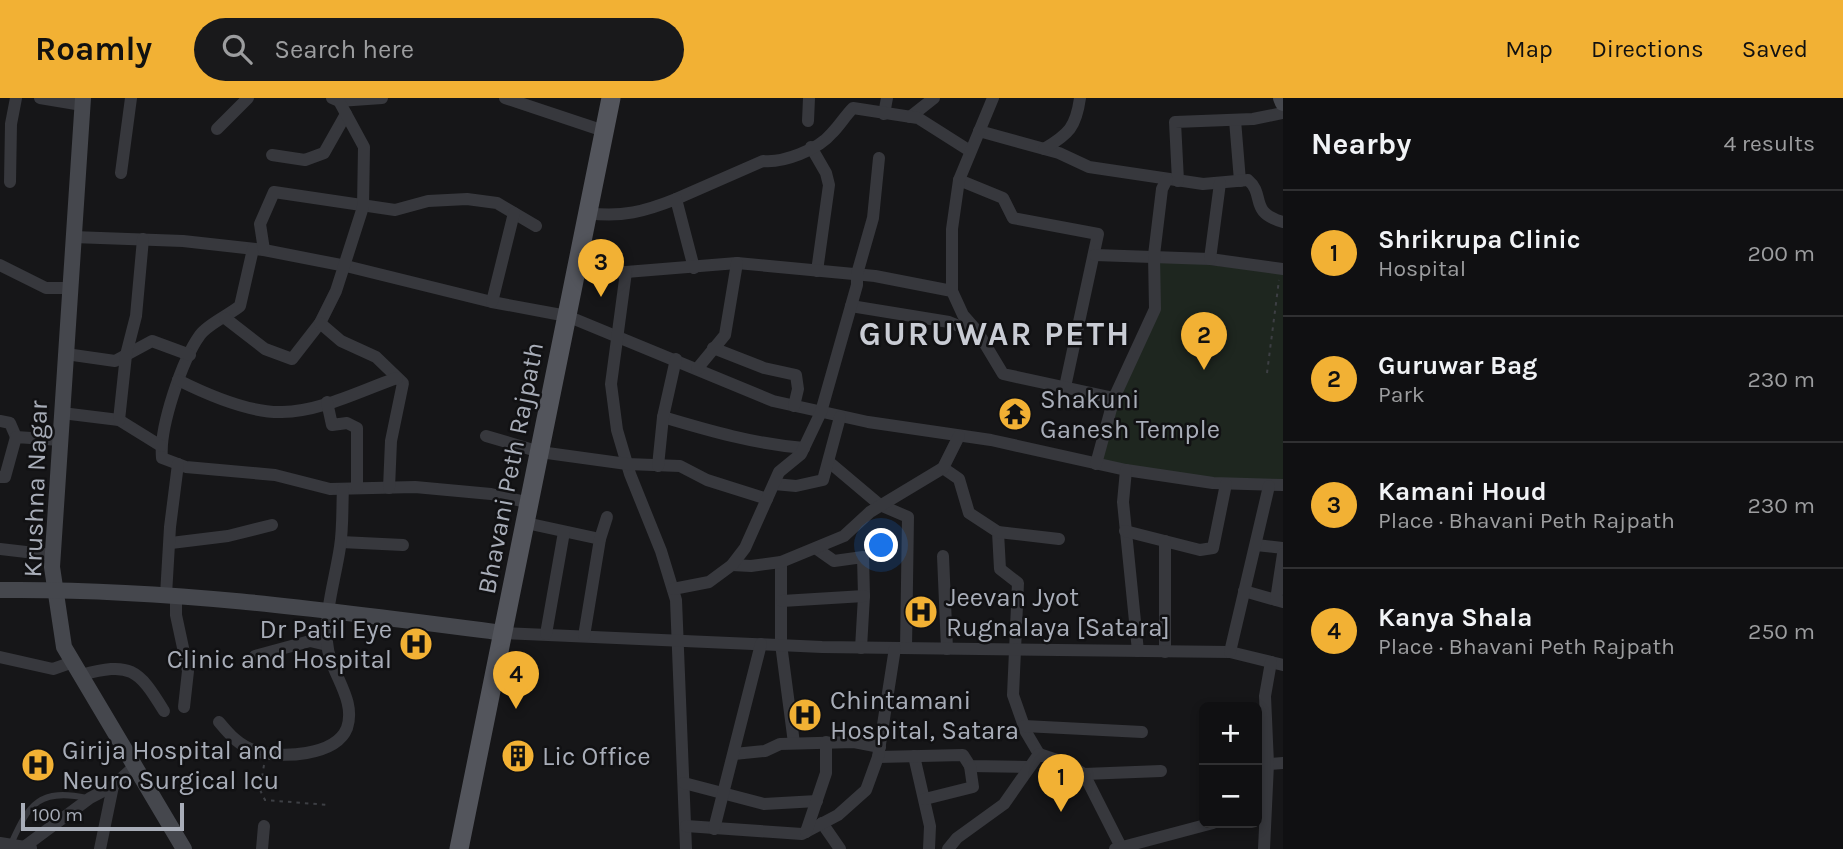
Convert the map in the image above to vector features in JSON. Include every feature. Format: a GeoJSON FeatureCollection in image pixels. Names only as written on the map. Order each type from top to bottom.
{"type":"FeatureCollection","features":[{"type":"Feature","properties":{"kind":"main road","name":"Bhavani Peth Rajpath"},"geometry":{"type":"LineString","coordinates":[[459,849],[611,98]]}},
{"type":"Feature","properties":{"kind":"main road","name":"Krushna Nagar"},"geometry":{"type":"LineString","coordinates":[[82,102],[52,555],[55,590],[64,647],[183,849]]}},
{"type":"Feature","properties":{"kind":"main road"},"geometry":{"type":"LineString","coordinates":[[0,590],[171,595],[327,610],[504,633]]}},
{"type":"Feature","properties":{"kind":"street"},"geometry":{"type":"LineString","coordinates":[[10,182],[11,124],[16,98]]}},
{"type":"Feature","properties":{"kind":"street"},"geometry":{"type":"LineString","coordinates":[[40,98],[82,102]]}},
{"type":"Feature","properties":{"kind":"street"},"geometry":{"type":"LineString","coordinates":[[121,173],[131,98]]}},
{"type":"Feature","properties":{"kind":"street"},"geometry":{"type":"LineString","coordinates":[[217,129],[248,98]]}},
{"type":"Feature","properties":{"kind":"street"},"geometry":{"type":"LineString","coordinates":[[335,99],[383,98]]}},
{"type":"Feature","properties":{"kind":"street"},"geometry":{"type":"LineString","coordinates":[[505,98],[529,102],[604,131]]}},
{"type":"Feature","properties":{"kind":"street"},"geometry":{"type":"LineString","coordinates":[[808,121],[810,98]]}},
{"type":"Feature","properties":{"kind":"street"},"geometry":{"type":"LineString","coordinates":[[884,114],[887,98]]}},
{"type":"Feature","properties":{"kind":"street"},"geometry":{"type":"LineString","coordinates":[[910,117],[934,98]]}},
{"type":"Feature","properties":{"kind":"street"},"geometry":{"type":"LineString","coordinates":[[993,98],[959,180],[952,229],[952,291],[963,315],[979,334],[1003,374],[1114,397]]}},
{"type":"Feature","properties":{"kind":"street"},"geometry":{"type":"LineString","coordinates":[[1044,149],[1062,139],[1077,121],[1080,98]]}},
{"type":"Feature","properties":{"kind":"street"},"geometry":{"type":"LineString","coordinates":[[225,318],[265,349],[292,359],[320,323],[346,266],[363,207],[364,148],[335,99]]}},
{"type":"Feature","properties":{"kind":"street"},"geometry":{"type":"LineString","coordinates":[[588,213],[606,216],[640,214],[763,161],[778,162],[831,136],[858,103],[884,114],[918,118],[970,151]]}},
{"type":"Feature","properties":{"kind":"street"},"geometry":{"type":"LineString","coordinates":[[1096,464],[1114,397],[1155,309],[1154,256],[1162,189],[1172,180],[1175,122],[1235,120],[1283,113]]}},
{"type":"Feature","properties":{"kind":"street"},"geometry":{"type":"LineString","coordinates":[[272,155],[305,160],[324,153],[346,114]]}},
{"type":"Feature","properties":{"kind":"street"},"geometry":{"type":"LineString","coordinates":[[1235,120],[1240,181]]}},
{"type":"Feature","properties":{"kind":"street"},"geometry":{"type":"LineString","coordinates":[[979,131],[1044,149],[1089,167],[1172,180],[1220,183],[1248,180],[1254,184],[1257,203],[1266,216],[1283,222]]}},
{"type":"Feature","properties":{"kind":"street"},"geometry":{"type":"LineString","coordinates":[[811,147],[826,173],[829,186],[817,271]]}},
{"type":"Feature","properties":{"kind":"street"},"geometry":{"type":"LineString","coordinates":[[673,589],[709,582],[732,565],[745,548],[779,472],[800,454],[821,412],[873,218],[879,158]]}},
{"type":"Feature","properties":{"kind":"street"},"geometry":{"type":"LineString","coordinates":[[959,180],[1003,198],[1013,218],[1098,234],[1065,387]]}},
{"type":"Feature","properties":{"kind":"street"},"geometry":{"type":"LineString","coordinates":[[1210,259],[1220,183]]}},
{"type":"Feature","properties":{"kind":"street"},"geometry":{"type":"LineString","coordinates":[[530,503],[491,494],[389,488],[330,489],[275,475],[178,464],[162,458],[161,446],[178,380],[201,333],[240,306],[258,250],[260,225],[274,192],[395,210],[428,201],[467,199],[497,203],[536,226]]}},
{"type":"Feature","properties":{"kind":"street"},"geometry":{"type":"LineString","coordinates":[[676,199],[694,268]]}},
{"type":"Feature","properties":{"kind":"street"},"geometry":{"type":"LineString","coordinates":[[492,302],[514,213]]}},
{"type":"Feature","properties":{"kind":"street"},"geometry":{"type":"LineString","coordinates":[[73,237],[143,239],[258,250],[346,266],[492,302],[567,316],[773,401],[794,406],[1126,470],[1226,484],[1276,486],[1256,545],[1230,652]]}},
{"type":"Feature","properties":{"kind":"street"},"geometry":{"type":"LineString","coordinates":[[119,419],[126,355],[136,316],[143,239]]}},
{"type":"Feature","properties":{"kind":"street"},"geometry":{"type":"LineString","coordinates":[[1095,255],[1210,259],[1281,269]]}},
{"type":"Feature","properties":{"kind":"street"},"geometry":{"type":"LineString","coordinates":[[697,369],[725,335],[737,263]]}},
{"type":"Feature","properties":{"kind":"street"},"geometry":{"type":"LineString","coordinates":[[577,269],[599,273],[626,272],[737,263],[857,274],[952,291]]}},
{"type":"Feature","properties":{"kind":"street"},"geometry":{"type":"LineString","coordinates":[[1,269],[46,288],[70,288]]}},
{"type":"Feature","properties":{"kind":"street"},"geometry":{"type":"LineString","coordinates":[[626,272],[611,384],[617,430],[627,464],[662,551],[673,589],[686,849]]}},
{"type":"Feature","properties":{"kind":"street"},"geometry":{"type":"LineString","coordinates":[[851,306],[949,322],[979,334]]}},
{"type":"Feature","properties":{"kind":"street"},"geometry":{"type":"LineString","coordinates":[[320,323],[341,341],[376,357],[403,383],[391,441],[389,488]]}},
{"type":"Feature","properties":{"kind":"street"},"geometry":{"type":"LineString","coordinates":[[66,354],[116,361],[152,341],[190,355]]}},
{"type":"Feature","properties":{"kind":"street"},"geometry":{"type":"LineString","coordinates":[[713,348],[764,368],[796,375],[794,406]]}},
{"type":"Feature","properties":{"kind":"street"},"geometry":{"type":"LineString","coordinates":[[658,466],[663,417],[676,359]]}},
{"type":"Feature","properties":{"kind":"street"},"geometry":{"type":"LineString","coordinates":[[178,380],[208,393],[267,411],[300,411],[397,377]]}},
{"type":"Feature","properties":{"kind":"street"},"geometry":{"type":"LineString","coordinates":[[327,402],[332,425],[347,424],[357,428],[357,488]]}},
{"type":"Feature","properties":{"kind":"street"},"geometry":{"type":"LineString","coordinates":[[62,413],[119,419],[161,446]]}},
{"type":"Feature","properties":{"kind":"street"},"geometry":{"type":"LineString","coordinates":[[774,484],[796,486],[823,480],[830,463],[840,416]]}},
{"type":"Feature","properties":{"kind":"street"},"geometry":{"type":"LineString","coordinates":[[663,417],[771,445],[804,447]]}},
{"type":"Feature","properties":{"kind":"street"},"geometry":{"type":"LineString","coordinates":[[0,421],[10,423],[16,437],[5,477],[0,477]]}},
{"type":"Feature","properties":{"kind":"street"},"geometry":{"type":"LineString","coordinates":[[486,436],[540,452],[627,464],[680,466],[707,480],[766,499]]}},
{"type":"Feature","properties":{"kind":"street"},"geometry":{"type":"LineString","coordinates":[[732,565],[751,566],[781,562],[844,536],[880,505],[943,468],[960,436]]}},
{"type":"Feature","properties":{"kind":"street"},"geometry":{"type":"LineString","coordinates":[[16,437],[60,440]]}},
{"type":"Feature","properties":{"kind":"street"},"geometry":{"type":"LineString","coordinates":[[686,826],[802,834],[822,823],[866,790],[879,752],[900,648],[908,517],[880,505],[830,463]]}},
{"type":"Feature","properties":{"kind":"street"},"geometry":{"type":"LineString","coordinates":[[178,464],[170,527],[171,595],[188,671],[184,707]]}},
{"type":"Feature","properties":{"kind":"street"},"geometry":{"type":"LineString","coordinates":[[943,468],[960,479],[969,513],[998,532],[1059,539]]}},
{"type":"Feature","properties":{"kind":"street"},"geometry":{"type":"LineString","coordinates":[[1126,470],[1123,502],[1138,652]]}},
{"type":"Feature","properties":{"kind":"street"},"geometry":{"type":"LineString","coordinates":[[1125,531],[1200,550],[1213,548],[1226,484]]}},
{"type":"Feature","properties":{"kind":"street"},"geometry":{"type":"LineString","coordinates":[[219,722],[233,739],[256,751],[297,754],[331,747],[346,730],[351,707],[332,669],[327,645],[327,610],[341,542],[343,489]]}},
{"type":"Feature","properties":{"kind":"street"},"geometry":{"type":"LineString","coordinates":[[584,636],[600,539],[607,517]]}},
{"type":"Feature","properties":{"kind":"street"},"geometry":{"type":"LineString","coordinates":[[526,523],[600,539]]}},
{"type":"Feature","properties":{"kind":"street"},"geometry":{"type":"LineString","coordinates":[[171,542],[228,536],[272,525]]}},
{"type":"Feature","properties":{"kind":"street"},"geometry":{"type":"LineString","coordinates":[[546,634],[565,532]]}},
{"type":"Feature","properties":{"kind":"street"},"geometry":{"type":"LineString","coordinates":[[998,532],[1000,569],[1018,583],[1013,695],[1024,726],[1039,754],[1066,763],[1084,774],[1120,848],[1199,827]]}},
{"type":"Feature","properties":{"kind":"street"},"geometry":{"type":"LineString","coordinates":[[1165,541],[1165,652]]}},
{"type":"Feature","properties":{"kind":"street"},"geometry":{"type":"LineString","coordinates":[[341,542],[402,545]]}},
{"type":"Feature","properties":{"kind":"street"},"geometry":{"type":"LineString","coordinates":[[1256,545],[1283,548]]}},
{"type":"Feature","properties":{"kind":"street"},"geometry":{"type":"LineString","coordinates":[[0,549],[52,555]]}},
{"type":"Feature","properties":{"kind":"street"},"geometry":{"type":"LineString","coordinates":[[817,549],[834,561],[863,557],[861,648]]}},
{"type":"Feature","properties":{"kind":"street"},"geometry":{"type":"LineString","coordinates":[[1244,591],[1280,601],[1283,554]]}},
{"type":"Feature","properties":{"kind":"street"},"geometry":{"type":"LineString","coordinates":[[943,556],[947,649]]}},
{"type":"Feature","properties":{"kind":"street"},"geometry":{"type":"LineString","coordinates":[[781,562],[781,644],[794,743]]}},
{"type":"Feature","properties":{"kind":"street"},"geometry":{"type":"LineString","coordinates":[[782,601],[864,596]]}},
{"type":"Feature","properties":{"kind":"street"},"geometry":{"type":"LineString","coordinates":[[504,633],[861,648],[1230,652],[1277,664],[1265,696],[1262,765],[1264,849]]}},
{"type":"Feature","properties":{"kind":"street"},"geometry":{"type":"LineString","coordinates":[[255,656],[310,641],[327,645]]}},
{"type":"Feature","properties":{"kind":"street"},"geometry":{"type":"LineString","coordinates":[[714,829],[761,644]]}},
{"type":"Feature","properties":{"kind":"street"},"geometry":{"type":"LineString","coordinates":[[0,657],[53,669],[114,666],[132,671],[149,685],[164,711]]}},
{"type":"Feature","properties":{"kind":"street"},"geometry":{"type":"LineString","coordinates":[[1024,726],[1142,732]]}},
{"type":"Feature","properties":{"kind":"street"},"geometry":{"type":"LineString","coordinates":[[806,832],[826,773],[826,742]]}},
{"type":"Feature","properties":{"kind":"street"},"geometry":{"type":"LineString","coordinates":[[734,754],[794,743],[854,742],[879,752],[914,756],[963,755],[970,766],[973,787],[925,799]]}},
{"type":"Feature","properties":{"kind":"street"},"geometry":{"type":"LineString","coordinates":[[948,849],[957,838],[1004,804],[1039,754]]}},
{"type":"Feature","properties":{"kind":"street"},"geometry":{"type":"LineString","coordinates":[[914,756],[930,826],[929,849]]}},
{"type":"Feature","properties":{"kind":"street"},"geometry":{"type":"LineString","coordinates":[[1262,765],[1283,763]]}},
{"type":"Feature","properties":{"kind":"street"},"geometry":{"type":"LineString","coordinates":[[17,846],[113,786],[135,766]]}},
{"type":"Feature","properties":{"kind":"street"},"geometry":{"type":"LineString","coordinates":[[970,766],[1028,767]]}},
{"type":"Feature","properties":{"kind":"street"},"geometry":{"type":"LineString","coordinates":[[1084,774],[1161,771]]}},
{"type":"Feature","properties":{"kind":"street"},"geometry":{"type":"LineString","coordinates":[[684,783],[764,804],[817,801]]}},
{"type":"Feature","properties":{"kind":"street"},"geometry":{"type":"LineString","coordinates":[[100,849],[113,786]]}},
{"type":"Feature","properties":{"kind":"street"},"geometry":{"type":"LineString","coordinates":[[822,823],[840,849]]}},
{"type":"Feature","properties":{"kind":"street"},"geometry":{"type":"LineString","coordinates":[[262,849],[264,826]]}},
{"type":"Feature","properties":{"kind":"lane"},"geometry":{"type":"LineString","coordinates":[[17,846],[29,810],[41,799],[61,792],[90,798]]}},
{"type":"Feature","properties":{"kind":"path"},"geometry":{"type":"LineString","coordinates":[[1266,373],[1281,269]]}},
{"type":"Feature","properties":{"kind":"path"},"geometry":{"type":"LineString","coordinates":[[266,752],[260,790],[265,800],[327,805]]}},
{"type":"Feature","properties":{"kind":"shaded area"},"geometry":{"type":"Polygon","coordinates":[[[1154,259],[1283,273],[1283,488],[1097,463],[1114,397],[1155,309],[1154,259]]]}},
{"type":"Feature","properties":{"kind":"place","name":"Kamani Houd"},"geometry":{"type":"Point","coordinates":[601,297]}},
{"type":"Feature","properties":{"kind":"place","name":"Guruwar Bag"},"geometry":{"type":"Point","coordinates":[1204,370]}},
{"type":"Feature","properties":{"kind":"place","name":"Shakuni Ganesh Temple"},"geometry":{"type":"Point","coordinates":[1015,414]}},
{"type":"Feature","properties":{"kind":"place","name":"Jeevan Jyot Rugnalaya [Satara]"},"geometry":{"type":"Point","coordinates":[921,612]}},
{"type":"Feature","properties":{"kind":"place","name":"Dr Patil Eye Clinic and Hospital"},"geometry":{"type":"Point","coordinates":[416,644]}},
{"type":"Feature","properties":{"kind":"place","name":"Kanya Shala"},"geometry":{"type":"Point","coordinates":[516,709]}},
{"type":"Feature","properties":{"kind":"place","name":"Chintamani Hospital, Satara"},"geometry":{"type":"Point","coordinates":[805,715]}},
{"type":"Feature","properties":{"kind":"place","name":"Lic Office"},"geometry":{"type":"Point","coordinates":[518,756]}},
{"type":"Feature","properties":{"kind":"place","name":"Girija Hospital and Neuro Surgical Icu"},"geometry":{"type":"Point","coordinates":[38,765]}},
{"type":"Feature","properties":{"kind":"place","name":"Shrikrupa Clinic"},"geometry":{"type":"Point","coordinates":[1061,812]}},
{"type":"Feature","properties":{"kind":"district","name":"GURUWAR PETH"},"geometry":{"type":"Point","coordinates":[995,333]}}]}
